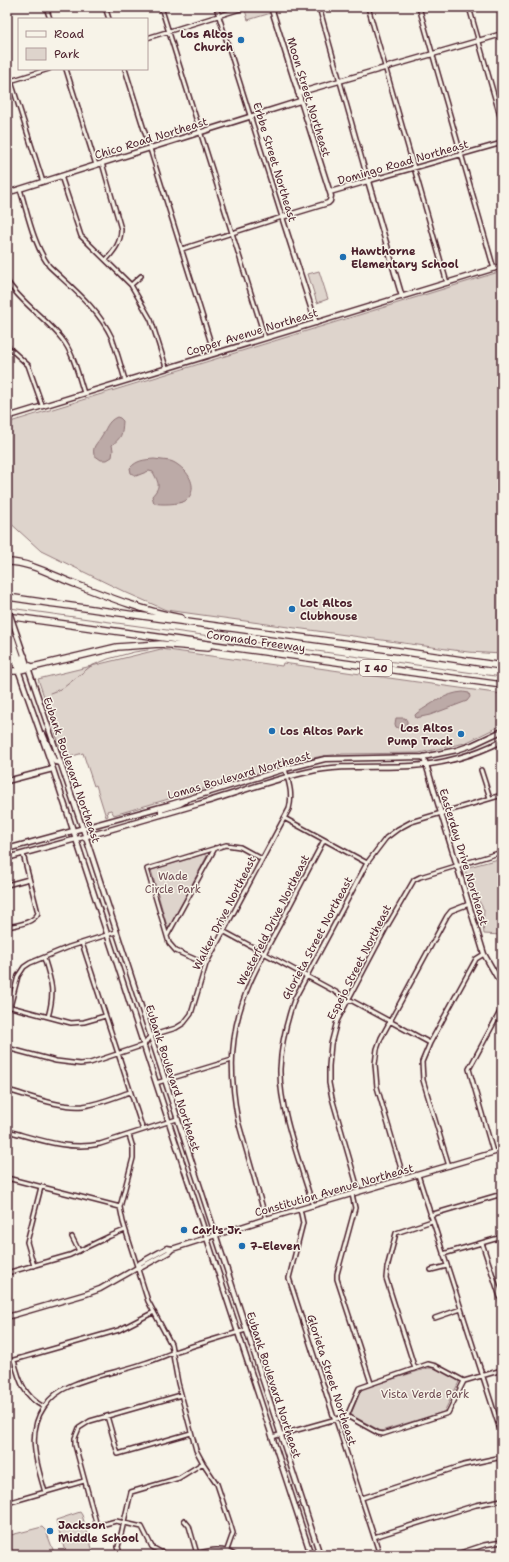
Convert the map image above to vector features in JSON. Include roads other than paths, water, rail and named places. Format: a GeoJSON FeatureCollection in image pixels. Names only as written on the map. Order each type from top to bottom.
{"type":"FeatureCollection","features":[{"type":"Feature","properties":{"kind":"highway"},"geometry":{"type":"LineString","coordinates":[[7,562],[12,560],[14,562],[27,564],[98,593],[152,611],[258,631]]}},
{"type":"Feature","properties":{"kind":"highway","name":"Coronado Freeway"},"geometry":{"type":"LineString","coordinates":[[7,597],[502,666]]}},
{"type":"Feature","properties":{"kind":"highway","name":"Coronado Freeway"},"geometry":{"type":"LineString","coordinates":[[7,616],[502,685]]}},
{"type":"Feature","properties":{"kind":"highway"},"geometry":{"type":"LineString","coordinates":[[7,624],[11,636],[14,669],[20,677]]}},
{"type":"Feature","properties":{"kind":"highway"},"geometry":{"type":"LineString","coordinates":[[14,669],[30,667],[90,652],[134,645],[160,644],[250,651]]}},
{"type":"Feature","properties":{"kind":"highway"},"geometry":{"type":"LineString","coordinates":[[14,669],[24,656]]}},
{"type":"Feature","properties":{"kind":"main road","name":"Moon Street Northeast"},"geometry":{"type":"LineString","coordinates":[[272,7],[300,101],[330,192]]}},
{"type":"Feature","properties":{"kind":"main road"},"geometry":{"type":"LineString","coordinates":[[298,93],[502,34]]}},
{"type":"Feature","properties":{"kind":"main road","name":"Chico Road Northeast"},"geometry":{"type":"LineString","coordinates":[[7,193],[300,101]]}},
{"type":"Feature","properties":{"kind":"main road"},"geometry":{"type":"LineString","coordinates":[[368,181],[402,297]]}},
{"type":"Feature","properties":{"kind":"main road","name":"Domingo Road Northeast"},"geometry":{"type":"LineString","coordinates":[[282,218],[328,203],[331,199],[330,192],[368,181]]}},
{"type":"Feature","properties":{"kind":"main road","name":"Erbbe Street Northeast"},"geometry":{"type":"LineString","coordinates":[[282,218],[316,323]]}},
{"type":"Feature","properties":{"kind":"main road","name":"Copper Avenue Northeast"},"geometry":{"type":"LineString","coordinates":[[7,417],[166,367],[502,266]]}},
{"type":"Feature","properties":{"kind":"main road","name":"Eubank Boulevard Northeast"},"geometry":{"type":"LineString","coordinates":[[7,608],[11,636],[30,667],[320,1555]]}},
{"type":"Feature","properties":{"kind":"main road","name":"Eubank Boulevard Northeast"},"geometry":{"type":"LineString","coordinates":[[20,677],[77,840],[311,1555]]}},
{"type":"Feature","properties":{"kind":"main road"},"geometry":{"type":"LineString","coordinates":[[38,727],[45,737],[55,762],[61,764]]}},
{"type":"Feature","properties":{"kind":"main road","name":"Lomas Boulevard Northeast"},"geometry":{"type":"LineString","coordinates":[[7,849],[83,829],[285,769],[325,759],[423,757],[462,748],[502,731]]}},
{"type":"Feature","properties":{"kind":"main road","name":"Lomas Boulevard Northeast"},"geometry":{"type":"LineString","coordinates":[[7,858],[86,838],[307,772],[347,766],[397,766],[426,764],[470,754],[502,741]]}},
{"type":"Feature","properties":{"kind":"main road","name":"Easterday Drive Northeast"},"geometry":{"type":"LineString","coordinates":[[423,757],[484,954],[497,977],[502,982]]}},
{"type":"Feature","properties":{"kind":"main road"},"geometry":{"type":"LineString","coordinates":[[7,781],[53,769]]}},
{"type":"Feature","properties":{"kind":"main road"},"geometry":{"type":"LineString","coordinates":[[161,816],[161,810],[180,804],[186,799]]}},
{"type":"Feature","properties":{"kind":"main road"},"geometry":{"type":"LineString","coordinates":[[125,987],[133,984]]}},
{"type":"Feature","properties":{"kind":"main road","name":"Constitution Avenue Northeast"},"geometry":{"type":"LineString","coordinates":[[7,1317],[100,1289],[137,1268],[140,1263],[168,1248],[172,1249],[266,1219],[502,1150]]}},
{"type":"Feature","properties":{"kind":"main road"},"geometry":{"type":"LineString","coordinates":[[194,1197],[202,1194]]}},
{"type":"Feature","properties":{"kind":"main road"},"geometry":{"type":"LineString","coordinates":[[224,1289],[232,1287]]}},
{"type":"Feature","properties":{"kind":"main road"},"geometry":{"type":"LineString","coordinates":[[253,1378],[261,1376]]}},
{"type":"Feature","properties":{"kind":"main road"},"geometry":{"type":"LineString","coordinates":[[291,1494],[299,1492]]}},
{"type":"Feature","properties":{"kind":"main road"},"geometry":{"type":"LineString","coordinates":[[306,1540],[314,1538]]}},
{"type":"Feature","properties":{"kind":"street"},"geometry":{"type":"LineString","coordinates":[[46,7],[50,18]]}},
{"type":"Feature","properties":{"kind":"street"},"geometry":{"type":"LineString","coordinates":[[105,7],[109,18]]}},
{"type":"Feature","properties":{"kind":"street"},"geometry":{"type":"LineString","coordinates":[[161,7],[265,338]]}},
{"type":"Feature","properties":{"kind":"street","name":"Erbbe Street Northeast"},"geometry":{"type":"LineString","coordinates":[[216,7],[282,218]]}},
{"type":"Feature","properties":{"kind":"street"},"geometry":{"type":"LineString","coordinates":[[148,38],[247,7]]}},
{"type":"Feature","properties":{"kind":"street"},"geometry":{"type":"LineString","coordinates":[[319,7],[368,181]]}},
{"type":"Feature","properties":{"kind":"street"},"geometry":{"type":"LineString","coordinates":[[368,7],[447,283]]}},
{"type":"Feature","properties":{"kind":"street"},"geometry":{"type":"LineString","coordinates":[[419,7],[494,269]]}},
{"type":"Feature","properties":{"kind":"street"},"geometry":{"type":"LineString","coordinates":[[469,7],[502,123]]}},
{"type":"Feature","properties":{"kind":"street"},"geometry":{"type":"LineString","coordinates":[[7,69],[9,82],[43,182]]}},
{"type":"Feature","properties":{"kind":"street"},"geometry":{"type":"LineString","coordinates":[[9,82],[46,70]]}},
{"type":"Feature","properties":{"kind":"street"},"geometry":{"type":"LineString","coordinates":[[66,70],[96,165]]}},
{"type":"Feature","properties":{"kind":"street"},"geometry":{"type":"LineString","coordinates":[[125,70],[214,353]]}},
{"type":"Feature","properties":{"kind":"street","name":"Domingo Road Northeast"},"geometry":{"type":"LineString","coordinates":[[368,181],[502,143]]}},
{"type":"Feature","properties":{"kind":"street"},"geometry":{"type":"LineString","coordinates":[[102,163],[122,229],[121,240],[118,246],[106,260]]}},
{"type":"Feature","properties":{"kind":"street"},"geometry":{"type":"LineString","coordinates":[[61,176],[81,236],[131,285],[151,320],[166,367]]}},
{"type":"Feature","properties":{"kind":"street"},"geometry":{"type":"LineString","coordinates":[[20,189],[38,246],[44,259],[49,266],[89,304],[100,318],[112,339],[125,380]]}},
{"type":"Feature","properties":{"kind":"street","name":"Domingo Road Northeast"},"geometry":{"type":"LineString","coordinates":[[182,249],[282,218]]}},
{"type":"Feature","properties":{"kind":"street"},"geometry":{"type":"LineString","coordinates":[[131,285],[141,276]]}},
{"type":"Feature","properties":{"kind":"street"},"geometry":{"type":"LineString","coordinates":[[7,281],[20,298],[63,340],[72,355],[84,393]]}},
{"type":"Feature","properties":{"kind":"street"},"geometry":{"type":"LineString","coordinates":[[7,346],[28,365],[42,405]]}},
{"type":"Feature","properties":{"kind":"street","name":"Walker Drive Northeast"},"geometry":{"type":"LineString","coordinates":[[150,1036],[176,1028],[184,1023],[191,1014],[206,964],[284,818],[292,800],[291,790],[285,769]]}},
{"type":"Feature","properties":{"kind":"street"},"geometry":{"type":"LineString","coordinates":[[481,770],[490,798]]}},
{"type":"Feature","properties":{"kind":"street","name":"Glorieta Street Northeast"},"geometry":{"type":"LineString","coordinates":[[313,1206],[284,1106],[280,1070],[282,1045],[286,1024],[294,1000],[367,863],[386,838],[411,822],[502,795]]}},
{"type":"Feature","properties":{"kind":"street"},"geometry":{"type":"LineString","coordinates":[[284,818],[367,863]]}},
{"type":"Feature","properties":{"kind":"street","name":"Westerfeld Drive Northeast"},"geometry":{"type":"LineString","coordinates":[[266,1219],[238,1121],[232,1082],[234,1039],[242,1004],[248,986],[324,840]]}},
{"type":"Feature","properties":{"kind":"street"},"geometry":{"type":"LineString","coordinates":[[206,964],[176,951],[169,943],[147,869],[226,845],[235,846],[262,859]]}},
{"type":"Feature","properties":{"kind":"street"},"geometry":{"type":"LineString","coordinates":[[167,936],[215,848]]}},
{"type":"Feature","properties":{"kind":"street","name":"Espejo Street Northeast"},"geometry":{"type":"LineString","coordinates":[[360,1192],[332,1098],[329,1083],[331,1044],[337,1021],[414,880],[457,865],[502,852]]}},
{"type":"Feature","properties":{"kind":"street"},"geometry":{"type":"LineString","coordinates":[[7,927],[33,920],[37,917],[38,910],[23,854]]}},
{"type":"Feature","properties":{"kind":"street"},"geometry":{"type":"LineString","coordinates":[[7,885],[29,879]]}},
{"type":"Feature","properties":{"kind":"street"},"geometry":{"type":"LineString","coordinates":[[404,1179],[377,1087],[375,1074],[377,1049],[390,1021],[450,911],[469,904]]}},
{"type":"Feature","properties":{"kind":"street"},"geometry":{"type":"LineString","coordinates":[[223,931],[430,1043]]}},
{"type":"Feature","properties":{"kind":"street"},"geometry":{"type":"LineString","coordinates":[[105,1016],[78,1023],[64,1022],[8,1007],[18,976],[30,963],[116,932]]}},
{"type":"Feature","properties":{"kind":"street"},"geometry":{"type":"LineString","coordinates":[[82,943],[130,1092],[144,1130]]}},
{"type":"Feature","properties":{"kind":"street"},"geometry":{"type":"LineString","coordinates":[[449,1166],[422,1075],[422,1062],[430,1043],[476,960],[484,954]]}},
{"type":"Feature","properties":{"kind":"street"},"geometry":{"type":"LineString","coordinates":[[44,958],[53,988],[53,998],[48,1018]]}},
{"type":"Feature","properties":{"kind":"street"},"geometry":{"type":"LineString","coordinates":[[493,1152],[470,1069],[502,1008]]}},
{"type":"Feature","properties":{"kind":"street"},"geometry":{"type":"LineString","coordinates":[[7,1048],[56,1062],[73,1064],[90,1063],[144,1045],[150,1036]]}},
{"type":"Feature","properties":{"kind":"street"},"geometry":{"type":"LineString","coordinates":[[156,1083],[232,1060]]}},
{"type":"Feature","properties":{"kind":"street"},"geometry":{"type":"LineString","coordinates":[[7,1090],[60,1104],[77,1106],[91,1105],[130,1092]]}},
{"type":"Feature","properties":{"kind":"street"},"geometry":{"type":"LineString","coordinates":[[7,1131],[59,1145],[79,1147],[100,1144],[177,1119]]}},
{"type":"Feature","properties":{"kind":"street"},"geometry":{"type":"LineString","coordinates":[[129,1135],[134,1158],[120,1207],[125,1230],[137,1268],[154,1312],[168,1336],[173,1352],[181,1395],[196,1450],[217,1484],[233,1533],[226,1550]]}},
{"type":"Feature","properties":{"kind":"street"},"geometry":{"type":"LineString","coordinates":[[418,1175],[502,1436]]}},
{"type":"Feature","properties":{"kind":"street"},"geometry":{"type":"LineString","coordinates":[[7,1178],[120,1207]]}},
{"type":"Feature","properties":{"kind":"street"},"geometry":{"type":"LineString","coordinates":[[34,1266],[28,1242],[41,1187]]}},
{"type":"Feature","properties":{"kind":"street"},"geometry":{"type":"LineString","coordinates":[[352,1194],[355,1208],[337,1274],[337,1279],[371,1383]]}},
{"type":"Feature","properties":{"kind":"street"},"geometry":{"type":"LineString","coordinates":[[430,1215],[502,1194]]}},
{"type":"Feature","properties":{"kind":"street","name":"Glorieta Street Northeast"},"geometry":{"type":"LineString","coordinates":[[300,1210],[302,1223],[289,1278],[380,1555]]}},
{"type":"Feature","properties":{"kind":"street"},"geometry":{"type":"LineString","coordinates":[[415,1369],[386,1278],[387,1268],[396,1233],[432,1221]]}},
{"type":"Feature","properties":{"kind":"street"},"geometry":{"type":"LineString","coordinates":[[7,1273],[79,1251],[125,1230]]}},
{"type":"Feature","properties":{"kind":"street"},"geometry":{"type":"LineString","coordinates":[[72,1237],[79,1251]]}},
{"type":"Feature","properties":{"kind":"street"},"geometry":{"type":"LineString","coordinates":[[443,1254],[502,1237]]}},
{"type":"Feature","properties":{"kind":"street"},"geometry":{"type":"LineString","coordinates":[[482,1243],[502,1303]]}},
{"type":"Feature","properties":{"kind":"street"},"geometry":{"type":"LineString","coordinates":[[431,1270],[447,1266]]}},
{"type":"Feature","properties":{"kind":"street"},"geometry":{"type":"LineString","coordinates":[[435,1318],[461,1309]]}},
{"type":"Feature","properties":{"kind":"street"},"geometry":{"type":"LineString","coordinates":[[7,1362],[118,1330],[154,1312]]}},
{"type":"Feature","properties":{"kind":"street"},"geometry":{"type":"LineString","coordinates":[[45,1492],[34,1444],[38,1421],[44,1407],[51,1399],[70,1386],[246,1330]]}},
{"type":"Feature","properties":{"kind":"street"},"geometry":{"type":"LineString","coordinates":[[14,1360],[24,1391],[34,1402],[44,1407]]}},
{"type":"Feature","properties":{"kind":"street"},"geometry":{"type":"LineString","coordinates":[[346,1416],[360,1388],[371,1383],[431,1364],[464,1381],[502,1370]]}},
{"type":"Feature","properties":{"kind":"street"},"geometry":{"type":"LineString","coordinates":[[272,1437],[346,1416],[378,1433],[383,1434],[448,1413],[464,1381]]}},
{"type":"Feature","properties":{"kind":"street"},"geometry":{"type":"LineString","coordinates":[[166,1555],[161,1554],[152,1547],[142,1527],[116,1521],[97,1526],[75,1445],[76,1433],[83,1424],[181,1395]]}},
{"type":"Feature","properties":{"kind":"street"},"geometry":{"type":"LineString","coordinates":[[496,1417],[502,1415]]}},
{"type":"Feature","properties":{"kind":"street"},"geometry":{"type":"LineString","coordinates":[[107,1416],[118,1454],[191,1433]]}},
{"type":"Feature","properties":{"kind":"street"},"geometry":{"type":"LineString","coordinates":[[362,1498],[464,1465],[502,1457]]}},
{"type":"Feature","properties":{"kind":"street"},"geometry":{"type":"LineString","coordinates":[[120,1554],[118,1547],[131,1492],[179,1478],[203,1463]]}},
{"type":"Feature","properties":{"kind":"street"},"geometry":{"type":"LineString","coordinates":[[7,1503],[84,1481]]}},
{"type":"Feature","properties":{"kind":"street"},"geometry":{"type":"LineString","coordinates":[[374,1537],[470,1506],[502,1500]]}},
{"type":"Feature","properties":{"kind":"street"},"geometry":{"type":"LineString","coordinates":[[184,1520],[189,1526],[197,1554]]}},
{"type":"Feature","properties":{"kind":"street"},"geometry":{"type":"LineString","coordinates":[[454,1555],[484,1545],[502,1542]]}},
{"type":"Feature","properties":{"kind":"street"},"geometry":{"type":"LineString","coordinates":[[192,1555],[216,1549],[226,1550],[235,1555]]}},
{"type":"Feature","properties":{"kind":"waterway"},"geometry":{"type":"LineString","coordinates":[[10,608],[502,677]]}},
{"type":"Feature","properties":{"kind":"waterway"},"geometry":{"type":"LineString","coordinates":[[50,693],[63,688],[91,666],[108,659],[148,650]]}},
{"type":"Feature","properties":{"kind":"place","name":"Los Altos Church"},"geometry":{"type":"Point","coordinates":[241,40]}},
{"type":"Feature","properties":{"kind":"place","name":"Hawthorne Elementary School"},"geometry":{"type":"Point","coordinates":[343,257]}},
{"type":"Feature","properties":{"kind":"place","name":"Lot Altos Clubhouse"},"geometry":{"type":"Point","coordinates":[292,609]}},
{"type":"Feature","properties":{"kind":"place","name":"Los Altos Park"},"geometry":{"type":"Point","coordinates":[272,731]}},
{"type":"Feature","properties":{"kind":"place","name":"Los Altos Pump Track"},"geometry":{"type":"Point","coordinates":[461,734]}},
{"type":"Feature","properties":{"kind":"place","name":"Carl's Jr."},"geometry":{"type":"Point","coordinates":[184,1230]}},
{"type":"Feature","properties":{"kind":"place","name":"7-Eleven"},"geometry":{"type":"Point","coordinates":[242,1246]}},
{"type":"Feature","properties":{"kind":"place","name":"Jackson Middle School"},"geometry":{"type":"Point","coordinates":[50,1531]}},
{"type":"Feature","properties":{"kind":"park label","name":"Wade Circle Park"},"geometry":{"type":"Point","coordinates":[173,882]}},
{"type":"Feature","properties":{"kind":"park label","name":"Vista Verde Park"},"geometry":{"type":"Point","coordinates":[425,1394]}}]}
